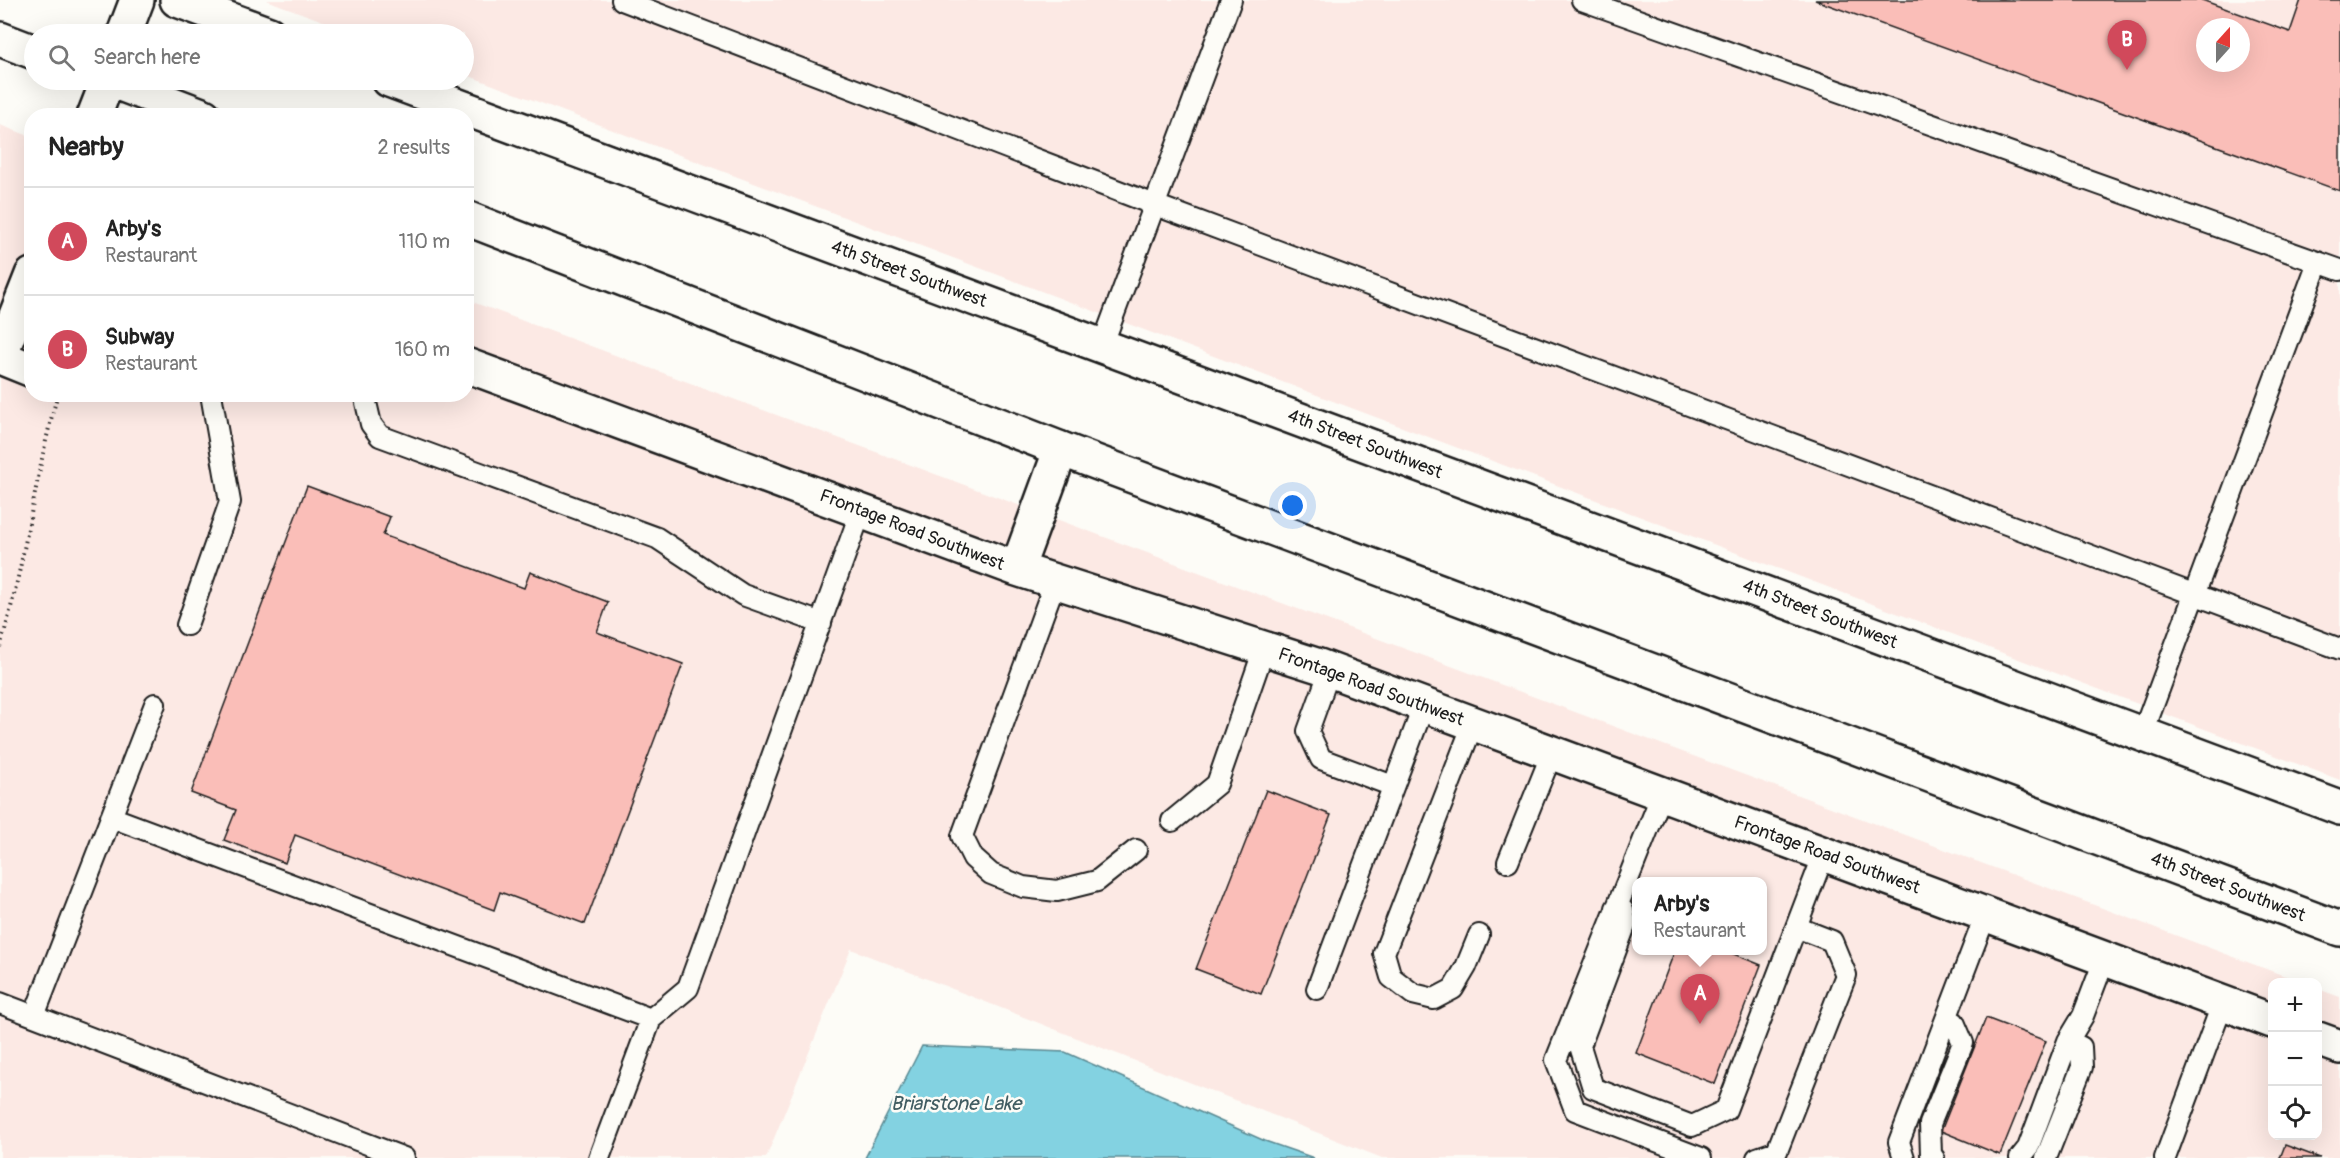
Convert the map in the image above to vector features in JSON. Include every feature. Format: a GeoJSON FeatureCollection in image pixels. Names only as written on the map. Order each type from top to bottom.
{"type":"FeatureCollection","features":[{"type":"Feature","properties":{"kind":"main road"},"geometry":{"type":"LineString","coordinates":[[128,24],[137,0]]}},
{"type":"Feature","properties":{"kind":"main road"},"geometry":{"type":"LineString","coordinates":[[177,0],[242,24]]}},
{"type":"Feature","properties":{"kind":"main road"},"geometry":{"type":"LineString","coordinates":[[0,39],[24,48]]}},
{"type":"Feature","properties":{"kind":"main road"},"geometry":{"type":"LineString","coordinates":[[97,108],[105,90]]}},
{"type":"Feature","properties":{"kind":"main road"},"geometry":{"type":"LineString","coordinates":[[135,90],[183,108]]}},
{"type":"Feature","properties":{"kind":"main road","name":"4th Street Southwest"},"geometry":{"type":"LineString","coordinates":[[416,90],[464,108]]}},
{"type":"Feature","properties":{"kind":"main road","name":"4th Street Southwest"},"geometry":{"type":"LineString","coordinates":[[474,112],[2340,808]]}},
{"type":"Feature","properties":{"kind":"main road","name":"4th Street Southwest"},"geometry":{"type":"LineString","coordinates":[[474,221],[1061,449],[2340,929]]}},
{"type":"Feature","properties":{"kind":"main road"},"geometry":{"type":"LineString","coordinates":[[24,293],[3,341],[24,362]]}},
{"type":"Feature","properties":{"kind":"main road","name":"Frontage Road Southwest"},"geometry":{"type":"LineString","coordinates":[[474,368],[1017,569],[1330,670],[2268,1019]]}},
{"type":"Feature","properties":{"kind":"main road"},"geometry":{"type":"LineString","coordinates":[[1017,569],[1061,449]]}},
{"type":"Feature","properties":{"kind":"main road"},"geometry":{"type":"LineString","coordinates":[[2322,1040],[2340,1047]]}},
{"type":"Feature","properties":{"kind":"lane"},"geometry":{"type":"LineString","coordinates":[[622,0],[1155,205],[2340,649]]}},
{"type":"Feature","properties":{"kind":"lane"},"geometry":{"type":"LineString","coordinates":[[1102,346],[1231,0]]}},
{"type":"Feature","properties":{"kind":"lane"},"geometry":{"type":"LineString","coordinates":[[1582,0],[2340,270]]}},
{"type":"Feature","properties":{"kind":"lane"},"geometry":{"type":"LineString","coordinates":[[2142,735],[2318,262]]}},
{"type":"Feature","properties":{"kind":"lane"},"geometry":{"type":"LineString","coordinates":[[187,625],[230,502],[213,402]]}},
{"type":"Feature","properties":{"kind":"lane"},"geometry":{"type":"LineString","coordinates":[[366,402],[370,424],[381,436],[657,538],[743,595],[821,623]]}},
{"type":"Feature","properties":{"kind":"lane"},"geometry":{"type":"LineString","coordinates":[[599,1158],[651,1019],[688,988],[861,511]]}},
{"type":"Feature","properties":{"kind":"lane"},"geometry":{"type":"LineString","coordinates":[[1055,582],[962,836],[973,858],[991,874],[1023,887],[1057,891],[1097,881],[1136,850]]}},
{"type":"Feature","properties":{"kind":"lane"},"geometry":{"type":"LineString","coordinates":[[1172,821],[1216,784],[1264,649]]}},
{"type":"Feature","properties":{"kind":"lane"},"geometry":{"type":"LineString","coordinates":[[1330,670],[1308,731],[1321,759],[1393,786]]}},
{"type":"Feature","properties":{"kind":"lane"},"geometry":{"type":"LineString","coordinates":[[34,1016],[155,704]]}},
{"type":"Feature","properties":{"kind":"lane"},"geometry":{"type":"LineString","coordinates":[[1317,989],[1424,705]]}},
{"type":"Feature","properties":{"kind":"lane"},"geometry":{"type":"LineString","coordinates":[[1473,724],[1384,953],[1391,977],[1413,994],[1434,999],[1453,989],[1466,967],[1479,935]]}},
{"type":"Feature","properties":{"kind":"lane"},"geometry":{"type":"LineString","coordinates":[[1508,862],[1552,753]]}},
{"type":"Feature","properties":{"kind":"lane"},"geometry":{"type":"LineString","coordinates":[[1662,794],[1556,1060],[1575,1110],[1701,1158]]}},
{"type":"Feature","properties":{"kind":"lane"},"geometry":{"type":"LineString","coordinates":[[111,817],[651,1019]]}},
{"type":"Feature","properties":{"kind":"lane"},"geometry":{"type":"LineString","coordinates":[[1616,908],[1623,910],[1626,923],[1580,1046],[1593,1088],[1692,1126],[1726,1110],[1824,854]]}},
{"type":"Feature","properties":{"kind":"lane"},"geometry":{"type":"LineString","coordinates":[[1904,1158],[1899,1142],[1986,914]]}},
{"type":"Feature","properties":{"kind":"lane"},"geometry":{"type":"LineString","coordinates":[[1756,1158],[1777,1150],[1846,975],[1832,941],[1796,927]]}},
{"type":"Feature","properties":{"kind":"lane"},"geometry":{"type":"LineString","coordinates":[[2020,1158],[2028,1148],[2068,1041],[2083,1016],[2105,958]]}},
{"type":"Feature","properties":{"kind":"lane"},"geometry":{"type":"LineString","coordinates":[[2164,1158],[2223,1002]]}},
{"type":"Feature","properties":{"kind":"lane"},"geometry":{"type":"LineString","coordinates":[[0,1003],[404,1158]]}},
{"type":"Feature","properties":{"kind":"lane"},"geometry":{"type":"LineString","coordinates":[[1934,1158],[1931,1155],[1930,1124],[1963,1043],[1954,1022],[1946,1019]]}},
{"type":"Feature","properties":{"kind":"lane"},"geometry":{"type":"LineString","coordinates":[[2046,1158],[2082,1067],[2081,1047],[2068,1041]]}},
{"type":"Feature","properties":{"kind":"path"},"geometry":{"type":"LineString","coordinates":[[0,647],[10,615],[41,455],[56,402]]}},
{"type":"Feature","properties":{"kind":"shaded area"},"geometry":{"type":"Polygon","coordinates":[[[266,0],[2340,0],[2340,780],[474,78],[474,24],[331,24],[266,0]]]}},
{"type":"Feature","properties":{"kind":"shaded area"},"geometry":{"type":"Polygon","coordinates":[[[0,125],[24,134],[24,293],[0,356],[0,125]]]}},
{"type":"Feature","properties":{"kind":"shaded area"},"geometry":{"type":"Polygon","coordinates":[[[24,296],[24,402],[474,402],[474,303],[2290,978],[2268,978],[2268,1140],[2322,1140],[2322,990],[2340,997],[2340,1158],[1382,1158],[851,949],[766,1158],[0,1158],[0,359],[24,296]]]}},
{"type":"Feature","properties":{"kind":"water","name":"Briarstone Lake"},"geometry":{"type":"Polygon","coordinates":[[[922,1046],[1065,1052],[1265,1141],[1314,1158],[865,1158],[922,1046]]]}},
{"type":"Feature","properties":{"kind":"building"},"geometry":{"type":"Polygon","coordinates":[[[1815,0],[2202,0],[2290,32],[2301,0],[2340,0],[2340,191],[1815,0]]]}},
{"type":"Feature","properties":{"kind":"building"},"geometry":{"type":"Polygon","coordinates":[[[307,486],[390,517],[383,535],[524,588],[530,572],[608,602],[597,632],[683,664],[585,924],[500,892],[494,910],[295,835],[285,863],[224,840],[236,810],[191,793],[307,486]]]}},
{"type":"Feature","properties":{"kind":"building"},"geometry":{"type":"Polygon","coordinates":[[[1266,790],[1331,815],[1261,994],[1196,969],[1266,790]]]}},
{"type":"Feature","properties":{"kind":"building"},"geometry":{"type":"Polygon","coordinates":[[[1673,955],[1736,955],[1761,965],[1715,1084],[1636,1053],[1673,955]]]}},
{"type":"Feature","properties":{"kind":"building"},"geometry":{"type":"Polygon","coordinates":[[[1986,1018],[2046,1041],[2000,1155],[1941,1131],[1986,1018]]]}},
{"type":"Feature","properties":{"kind":"building"},"geometry":{"type":"Polygon","coordinates":[[[2285,1145],[2320,1158],[2280,1158],[2285,1145]]]}},
{"type":"Feature","properties":{"kind":"place","name":"Subway"},"geometry":{"type":"Point","coordinates":[2127,70]}},
{"type":"Feature","properties":{"kind":"place","name":"Arby's"},"geometry":{"type":"Point","coordinates":[1700,1024]}}]}
